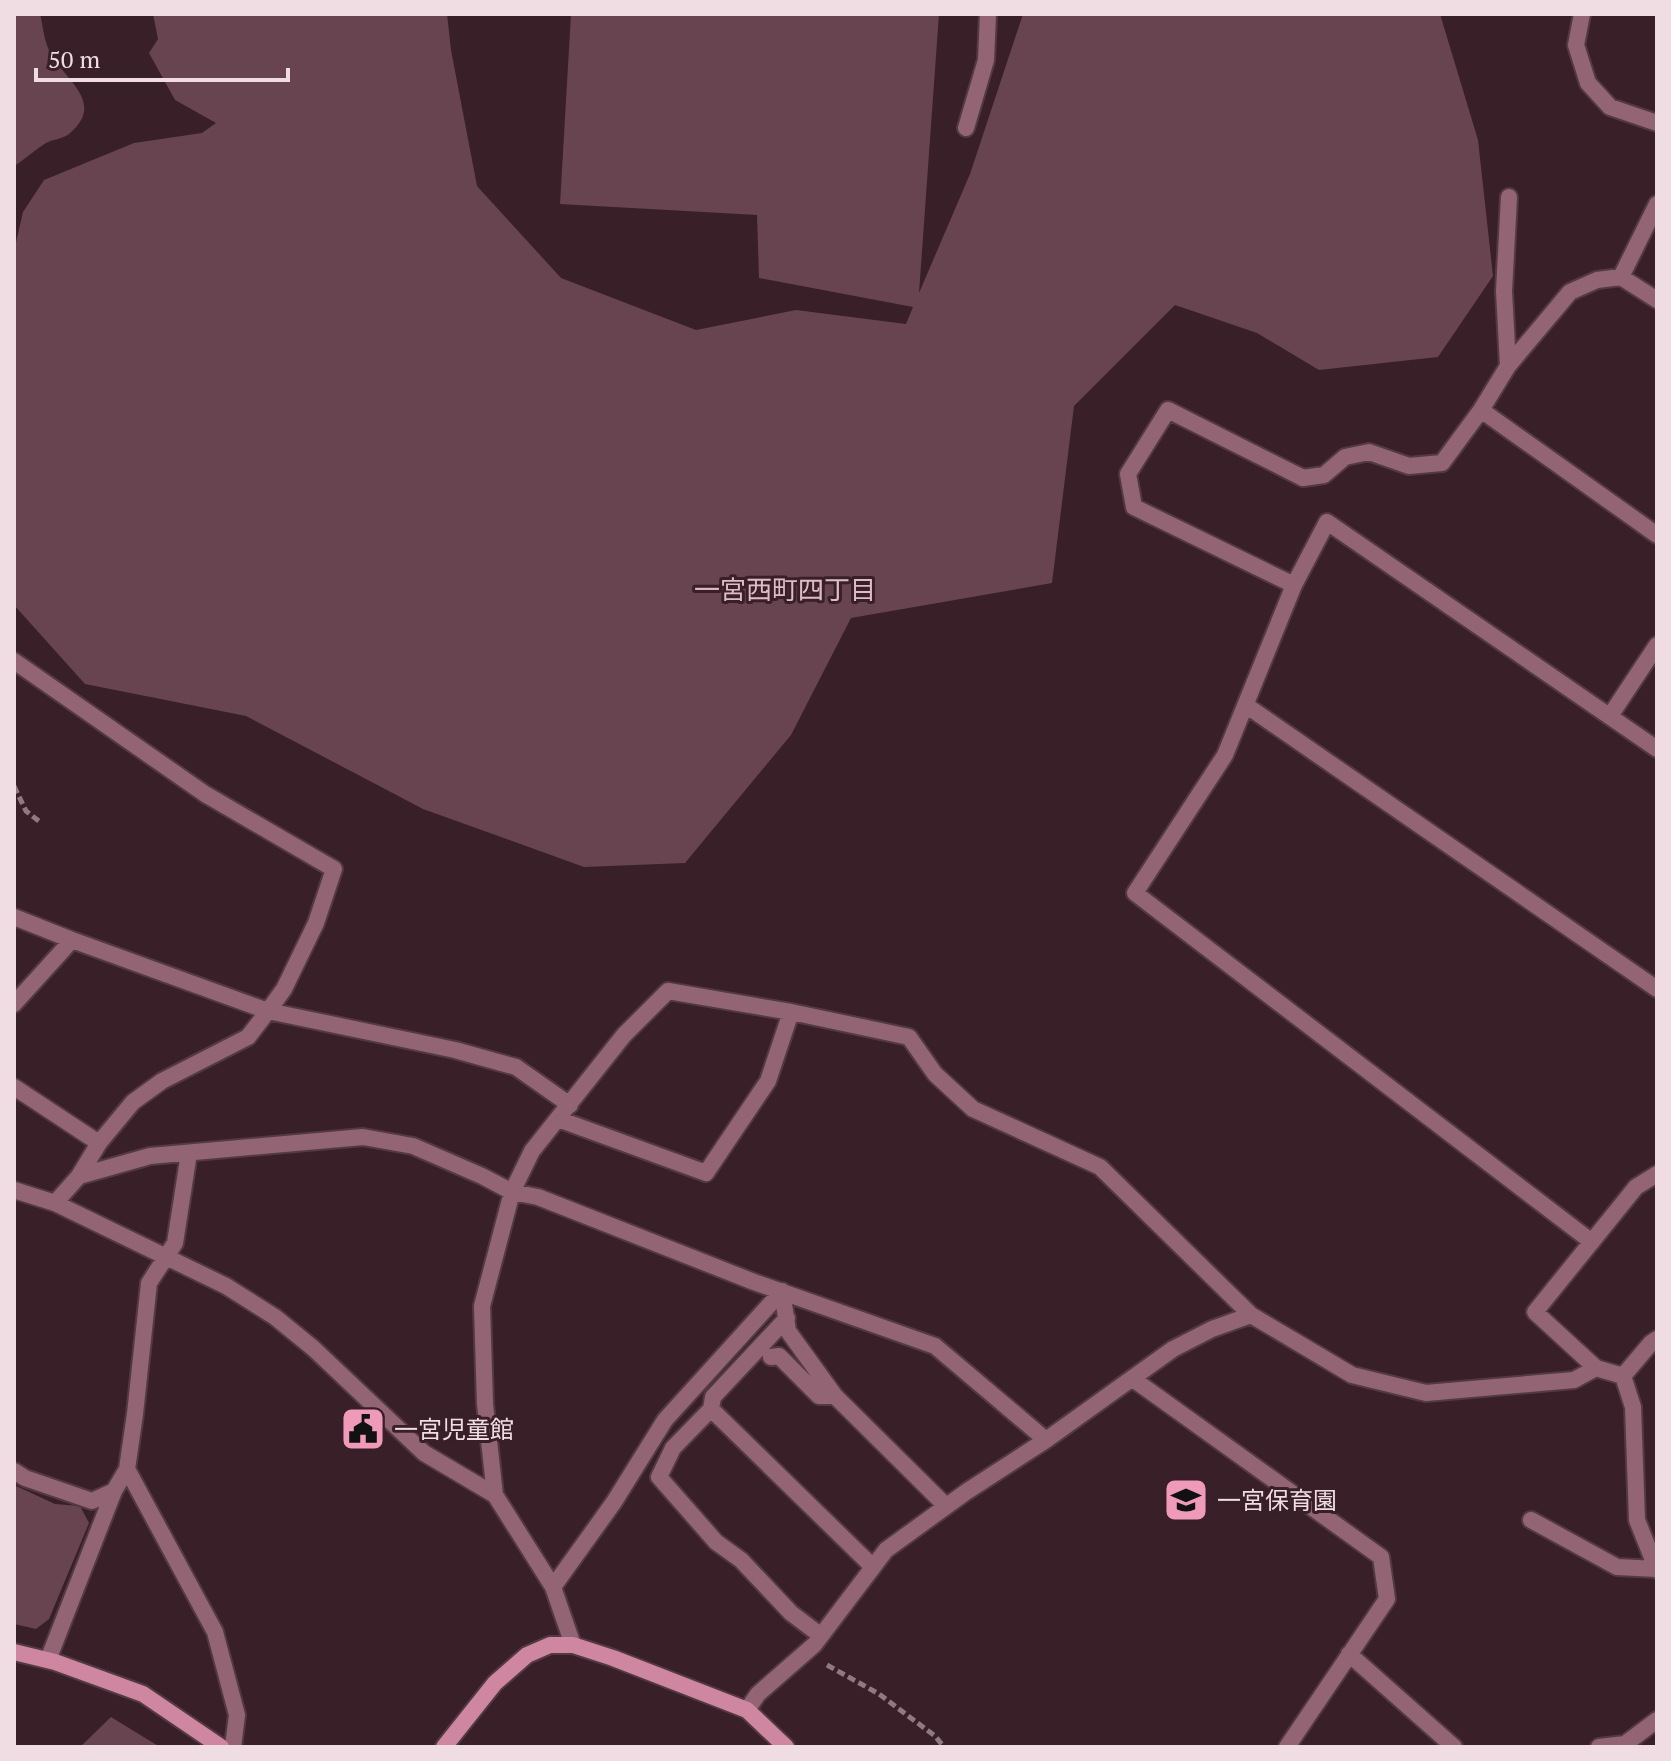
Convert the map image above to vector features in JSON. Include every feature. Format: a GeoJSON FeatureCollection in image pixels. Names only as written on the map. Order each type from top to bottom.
{"type":"FeatureCollection","features":[{"type":"Feature","properties":{"kind":"street"},"geometry":{"type":"LineString","coordinates":[[966,128],[986,60],[988,14]]}},
{"type":"Feature","properties":{"kind":"street"},"geometry":{"type":"LineString","coordinates":[[1582,14],[1576,45],[1588,83],[1610,107],[1657,123]]}},
{"type":"Feature","properties":{"kind":"street"},"geometry":{"type":"LineString","coordinates":[[1508,366],[1504,291],[1509,197]]}},
{"type":"Feature","properties":{"kind":"street"},"geometry":{"type":"LineString","coordinates":[[1621,277],[1657,204]]}},
{"type":"Feature","properties":{"kind":"street"},"geometry":{"type":"LineString","coordinates":[[1294,585],[1134,507],[1128,474],[1168,410],[1303,478],[1324,475],[1345,457],[1369,452],[1409,466],[1442,463],[1481,410],[1508,366],[1570,292],[1597,280],[1621,277],[1657,300]]}},
{"type":"Feature","properties":{"kind":"street"},"geometry":{"type":"LineString","coordinates":[[1481,410],[1657,535]]}},
{"type":"Feature","properties":{"kind":"street"},"geometry":{"type":"LineString","coordinates":[[1592,1242],[1135,893],[1225,755],[1294,585],[1327,522],[1657,749]]}},
{"type":"Feature","properties":{"kind":"street"},"geometry":{"type":"LineString","coordinates":[[1610,716],[1657,645]]}},
{"type":"Feature","properties":{"kind":"street"},"geometry":{"type":"LineString","coordinates":[[14,661],[205,794],[334,869],[316,923],[284,989],[248,1037],[162,1081],[133,1102],[99,1143],[79,1176],[55,1203]]}},
{"type":"Feature","properties":{"kind":"street"},"geometry":{"type":"LineString","coordinates":[[1247,706],[1657,989]]}},
{"type":"Feature","properties":{"kind":"street"},"geometry":{"type":"LineString","coordinates":[[14,917],[268,1011],[455,1050],[516,1067],[570,1105]]}},
{"type":"Feature","properties":{"kind":"street"},"geometry":{"type":"LineString","coordinates":[[14,1004],[72,940]]}},
{"type":"Feature","properties":{"kind":"street"},"geometry":{"type":"LineString","coordinates":[[573,1645],[553,1587],[495,1495],[485,1404],[482,1306],[512,1192],[532,1151],[624,1035],[668,991],[791,1012],[909,1037],[935,1074],[973,1109],[1100,1167],[1251,1315],[1352,1375],[1426,1393],[1574,1380],[1596,1368]]}},
{"type":"Feature","properties":{"kind":"street"},"geometry":{"type":"LineString","coordinates":[[558,1119],[706,1173],[768,1081],[791,1012]]}},
{"type":"Feature","properties":{"kind":"street"},"geometry":{"type":"LineString","coordinates":[[14,1087],[99,1143]]}},
{"type":"Feature","properties":{"kind":"street"},"geometry":{"type":"LineString","coordinates":[[79,1176],[150,1156],[363,1137],[413,1146],[512,1192],[538,1197],[754,1282],[935,1346],[1046,1440]]}},
{"type":"Feature","properties":{"kind":"street"},"geometry":{"type":"LineString","coordinates":[[48,1660],[114,1491],[127,1469],[149,1283],[175,1243],[189,1153]]}},
{"type":"Feature","properties":{"kind":"street"},"geometry":{"type":"LineString","coordinates":[[1623,1376],[1596,1368],[1535,1312],[1636,1187],[1657,1174]]}},
{"type":"Feature","properties":{"kind":"street"},"geometry":{"type":"LineString","coordinates":[[14,1190],[55,1203],[226,1286],[275,1317],[313,1348],[424,1453],[495,1495]]}},
{"type":"Feature","properties":{"kind":"street"},"geometry":{"type":"LineString","coordinates":[[782,1291],[788,1331],[835,1396],[946,1506]]}},
{"type":"Feature","properties":{"kind":"street"},"geometry":{"type":"LineString","coordinates":[[553,1587],[614,1502],[665,1420],[782,1291]]}},
{"type":"Feature","properties":{"kind":"street"},"geometry":{"type":"LineString","coordinates":[[747,1710],[758,1694],[807,1650],[886,1550],[1173,1349],[1212,1329],[1251,1315]]}},
{"type":"Feature","properties":{"kind":"street"},"geometry":{"type":"LineString","coordinates":[[787,1318],[713,1397],[711,1409],[673,1448],[659,1477],[716,1542],[741,1560],[791,1613],[820,1635]]}},
{"type":"Feature","properties":{"kind":"street"},"geometry":{"type":"LineString","coordinates":[[1623,1376],[1657,1339]]}},
{"type":"Feature","properties":{"kind":"street"},"geometry":{"type":"LineString","coordinates":[[771,1357],[779,1356],[819,1396],[835,1396]]}},
{"type":"Feature","properties":{"kind":"street"},"geometry":{"type":"LineString","coordinates":[[1531,1520],[1617,1567],[1657,1570],[1637,1520],[1633,1407],[1623,1376]]}},
{"type":"Feature","properties":{"kind":"street"},"geometry":{"type":"LineString","coordinates":[[1133,1379],[1381,1557],[1387,1599],[1287,1747]]}},
{"type":"Feature","properties":{"kind":"street"},"geometry":{"type":"LineString","coordinates":[[711,1409],[873,1567]]}},
{"type":"Feature","properties":{"kind":"street"},"geometry":{"type":"LineString","coordinates":[[127,1469],[215,1632],[237,1715],[233,1747]]}},
{"type":"Feature","properties":{"kind":"street"},"geometry":{"type":"LineString","coordinates":[[14,1471],[25,1478],[92,1501],[114,1491]]}},
{"type":"Feature","properties":{"kind":"street"},"geometry":{"type":"LineString","coordinates":[[444,1747],[495,1683],[527,1655],[550,1645],[573,1645],[613,1658],[747,1710],[786,1747]]}},
{"type":"Feature","properties":{"kind":"street"},"geometry":{"type":"LineString","coordinates":[[14,1652],[48,1660],[143,1694],[221,1747]]}},
{"type":"Feature","properties":{"kind":"street"},"geometry":{"type":"LineString","coordinates":[[1349,1654],[1454,1747]]}},
{"type":"Feature","properties":{"kind":"street"},"geometry":{"type":"LineString","coordinates":[[1599,1747],[1625,1744],[1657,1720]]}},
{"type":"Feature","properties":{"kind":"path"},"geometry":{"type":"LineString","coordinates":[[14,786],[26,811],[40,822]]}},
{"type":"Feature","properties":{"kind":"path"},"geometry":{"type":"LineString","coordinates":[[807,1650],[822,1662],[879,1694],[935,1736],[944,1747]]}},
{"type":"Feature","properties":{"kind":"shaded area"},"geometry":{"type":"Polygon","coordinates":[[[14,14],[40,14],[49,50],[79,92],[84,112],[69,134],[46,143],[16,165],[14,14]]]}},
{"type":"Feature","properties":{"kind":"shaded area"},"geometry":{"type":"Polygon","coordinates":[[[153,14],[447,14],[477,186],[561,278],[696,330],[796,310],[906,324],[913,307],[759,278],[757,215],[560,204],[571,14],[939,14],[919,293],[970,174],[1023,14],[1440,14],[1478,140],[1493,276],[1438,357],[1319,370],[1257,333],[1175,305],[1074,406],[1052,583],[851,618],[791,735],[685,863],[584,867],[423,809],[246,716],[85,684],[14,605],[14,251],[23,212],[44,180],[134,143],[202,133],[216,123],[175,100],[149,53],[158,39],[153,14]]]}},
{"type":"Feature","properties":{"kind":"shaded area"},"geometry":{"type":"Polygon","coordinates":[[[14,1485],[55,1504],[80,1506],[89,1523],[49,1619],[36,1629],[14,1624],[14,1485]]]}},
{"type":"Feature","properties":{"kind":"shaded area"},"geometry":{"type":"Polygon","coordinates":[[[111,1717],[160,1747],[80,1747],[111,1717]]]}},
{"type":"Feature","properties":{"kind":"place","name":"一宮児童館"},"geometry":{"type":"Point","coordinates":[363,1429]}},
{"type":"Feature","properties":{"kind":"place","name":"一宮保育園"},"geometry":{"type":"Point","coordinates":[1186,1500]}},
{"type":"Feature","properties":{"kind":"district","name":"一宮西町四丁目"},"geometry":{"type":"Point","coordinates":[785,589]}}]}
